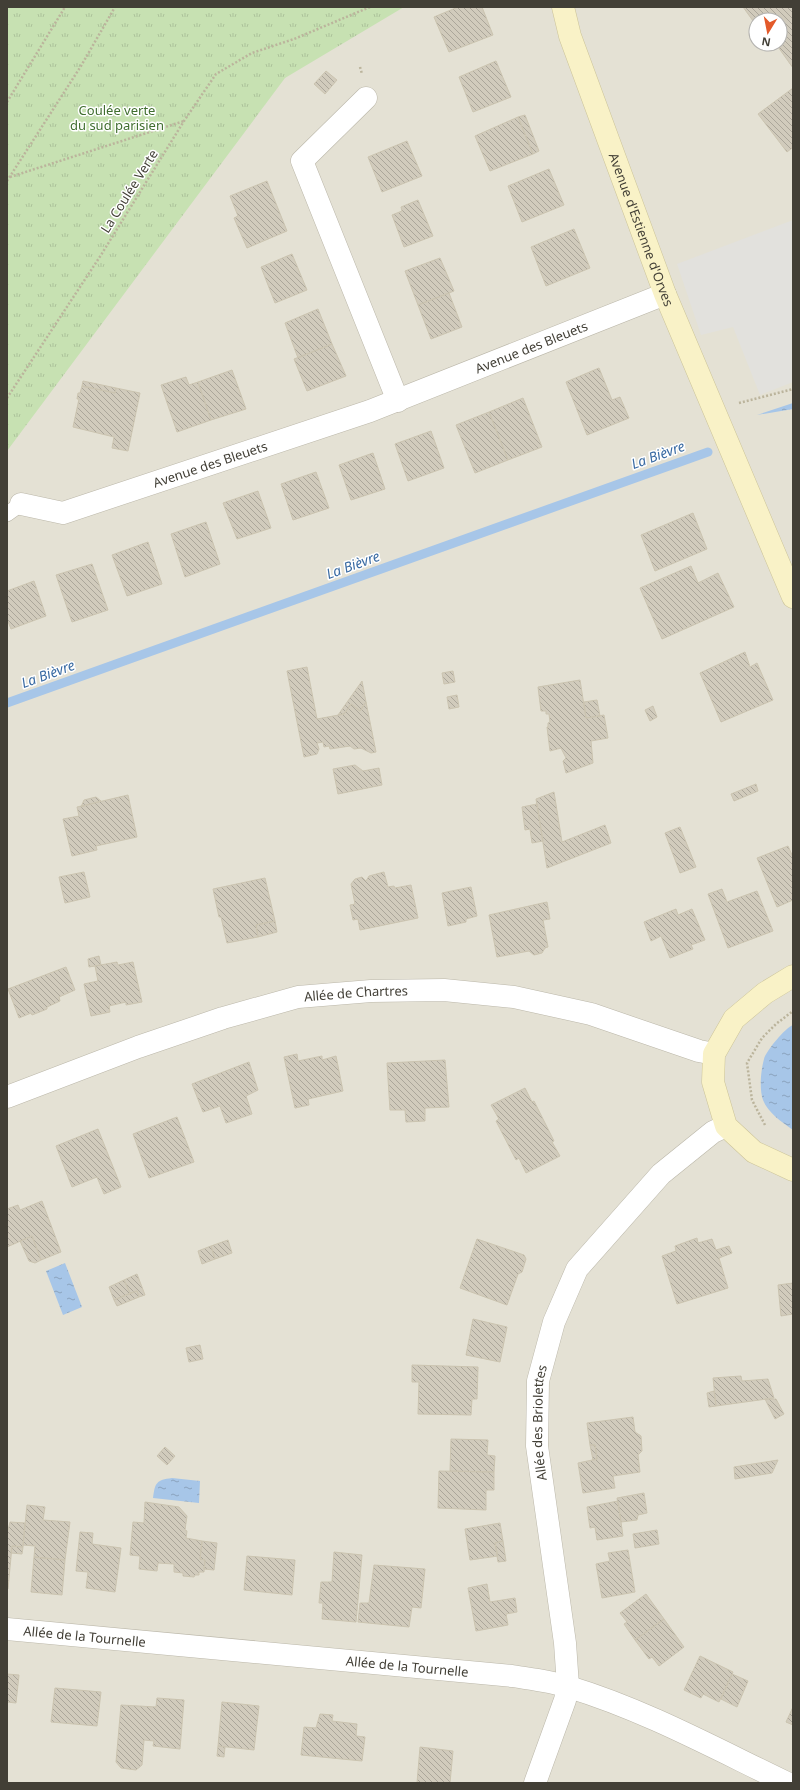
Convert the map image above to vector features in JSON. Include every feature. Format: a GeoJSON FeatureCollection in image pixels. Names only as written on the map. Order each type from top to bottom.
{"type":"FeatureCollection","features":[{"type":"Feature","properties":{"kind":"street","name":"Avenue d'Estienne d'Orves"},"geometry":{"type":"LineString","coordinates":[[563,7],[570,36],[665,294],[793,597]]}},
{"type":"Feature","properties":{"kind":"street"},"geometry":{"type":"LineString","coordinates":[[366,98],[302,161],[398,401]]}},
{"type":"Feature","properties":{"kind":"street","name":"Avenue des Bleuets"},"geometry":{"type":"LineString","coordinates":[[14,509],[64,513],[398,401],[665,294]]}},
{"type":"Feature","properties":{"kind":"street"},"geometry":{"type":"LineString","coordinates":[[793,976],[765,993],[734,1019],[714,1054],[713,1082],[726,1126],[754,1152],[793,1170]]}},
{"type":"Feature","properties":{"kind":"street","name":"Allée de Chartres"},"geometry":{"type":"LineString","coordinates":[[7,1097],[138,1047],[223,1018],[298,997],[371,991],[444,990],[514,997],[591,1014],[699,1051],[714,1054]]}},
{"type":"Feature","properties":{"kind":"street","name":"Allée des Briolettes"},"geometry":{"type":"LineString","coordinates":[[535,1783],[565,1700],[568,1686],[565,1643],[537,1446],[538,1381],[554,1322],[577,1269],[661,1174],[713,1132],[726,1126]]}},
{"type":"Feature","properties":{"kind":"street","name":"Allée de la Tournelle"},"geometry":{"type":"LineString","coordinates":[[7,1629],[512,1676],[568,1686],[619,1704],[668,1725],[787,1783]]}},
{"type":"Feature","properties":{"kind":"path"},"geometry":{"type":"LineString","coordinates":[[7,102],[65,7]]}},
{"type":"Feature","properties":{"kind":"path"},"geometry":{"type":"LineString","coordinates":[[7,181],[81,66],[115,7]]}},
{"type":"Feature","properties":{"kind":"path","name":"La Coulée Verte"},"geometry":{"type":"LineString","coordinates":[[7,398],[102,255],[184,120],[216,74],[252,53],[294,39],[370,7]]}},
{"type":"Feature","properties":{"kind":"path"},"geometry":{"type":"LineString","coordinates":[[10,177],[184,120]]}},
{"type":"Feature","properties":{"kind":"path"},"geometry":{"type":"LineString","coordinates":[[714,409],[793,389]]}},
{"type":"Feature","properties":{"kind":"path"},"geometry":{"type":"LineString","coordinates":[[770,1129],[765,1125],[752,1100],[747,1063],[762,1038],[776,1024],[793,1011]]}},
{"type":"Feature","properties":{"kind":"shaded area"},"geometry":{"type":"Polygon","coordinates":[[[7,7],[793,7],[793,1783],[7,1783],[7,7]]]}},
{"type":"Feature","properties":{"kind":"shaded area"},"geometry":{"type":"Polygon","coordinates":[[[793,220],[793,382],[760,395],[733,327],[701,335],[677,264],[793,220]]]}},
{"type":"Feature","properties":{"kind":"green space","name":"Coulée verte du sud parisien"},"geometry":{"type":"Polygon","coordinates":[[[7,7],[404,7],[285,78],[7,451],[7,7]]]}},
{"type":"Feature","properties":{"kind":"water"},"geometry":{"type":"Polygon","coordinates":[[[793,403],[793,409],[757,415],[793,403]]]}},
{"type":"Feature","properties":{"kind":"water"},"geometry":{"type":"Polygon","coordinates":[[[793,1025],[793,1130],[776,1117],[765,1105],[762,1096],[761,1080],[765,1055],[781,1035],[793,1025]]]}},
{"type":"Feature","properties":{"kind":"water"},"geometry":{"type":"Polygon","coordinates":[[[65,1263],[82,1307],[63,1315],[46,1271],[65,1263]]]}},
{"type":"Feature","properties":{"kind":"water"},"geometry":{"type":"Polygon","coordinates":[[[172,1478],[200,1481],[199,1503],[153,1498],[157,1483],[159,1481],[172,1478]]]}},
{"type":"Feature","properties":{"kind":"building"},"geometry":{"type":"Polygon","coordinates":[[[458,7],[482,7],[493,35],[449,52],[434,17],[458,7]]]}},
{"type":"Feature","properties":{"kind":"building"},"geometry":{"type":"Polygon","coordinates":[[[743,7],[793,7],[793,68],[782,52],[788,52],[788,12],[748,12],[748,14],[743,7]]]}},
{"type":"Feature","properties":{"kind":"building"},"geometry":{"type":"Polygon","coordinates":[[[496,61],[511,97],[473,112],[459,77],[496,61]]]}},
{"type":"Feature","properties":{"kind":"building"},"geometry":{"type":"Polygon","coordinates":[[[326,71],[337,80],[325,94],[314,84],[326,71]]]}},
{"type":"Feature","properties":{"kind":"building"},"geometry":{"type":"Polygon","coordinates":[[[793,88],[793,149],[792,148],[787,152],[758,114],[793,88]]]}},
{"type":"Feature","properties":{"kind":"building"},"geometry":{"type":"Polygon","coordinates":[[[525,115],[539,151],[533,154],[518,117],[525,115]]]}},
{"type":"Feature","properties":{"kind":"building"},"geometry":{"type":"Polygon","coordinates":[[[518,117],[533,154],[490,171],[475,136],[518,117]]]}},
{"type":"Feature","properties":{"kind":"building"},"geometry":{"type":"Polygon","coordinates":[[[407,141],[422,176],[382,192],[368,157],[407,141]]]}},
{"type":"Feature","properties":{"kind":"building"},"geometry":{"type":"Polygon","coordinates":[[[549,169],[564,205],[522,222],[508,186],[549,169]]]}},
{"type":"Feature","properties":{"kind":"building"},"geometry":{"type":"Polygon","coordinates":[[[267,181],[287,231],[247,248],[234,218],[238,216],[230,196],[267,181]]]}},
{"type":"Feature","properties":{"kind":"building"},"geometry":{"type":"Polygon","coordinates":[[[418,200],[433,236],[404,247],[392,215],[402,211],[401,207],[418,200]]]}},
{"type":"Feature","properties":{"kind":"building"},"geometry":{"type":"Polygon","coordinates":[[[574,229],[590,268],[546,286],[531,247],[574,229]]]}},
{"type":"Feature","properties":{"kind":"building"},"geometry":{"type":"Polygon","coordinates":[[[292,254],[307,290],[275,303],[261,267],[292,254]]]}},
{"type":"Feature","properties":{"kind":"building"},"geometry":{"type":"Polygon","coordinates":[[[440,258],[454,291],[418,305],[405,271],[440,258]]]}},
{"type":"Feature","properties":{"kind":"building"},"geometry":{"type":"Polygon","coordinates":[[[449,293],[462,327],[431,339],[418,305],[449,293]]]}},
{"type":"Feature","properties":{"kind":"building"},"geometry":{"type":"Polygon","coordinates":[[[318,309],[332,344],[298,358],[285,323],[318,309]]]}},
{"type":"Feature","properties":{"kind":"building"},"geometry":{"type":"Polygon","coordinates":[[[332,344],[346,376],[307,391],[294,359],[332,344]]]}},
{"type":"Feature","properties":{"kind":"building"},"geometry":{"type":"Polygon","coordinates":[[[599,368],[612,400],[620,397],[629,418],[587,435],[566,382],[599,368]]]}},
{"type":"Feature","properties":{"kind":"building"},"geometry":{"type":"Polygon","coordinates":[[[232,370],[246,409],[211,420],[198,382],[232,370]]]}},
{"type":"Feature","properties":{"kind":"building"},"geometry":{"type":"Polygon","coordinates":[[[186,377],[189,385],[198,382],[211,420],[177,432],[161,385],[186,377]]]}},
{"type":"Feature","properties":{"kind":"building"},"geometry":{"type":"Polygon","coordinates":[[[83,381],[116,388],[115,393],[82,386],[83,381]]]}},
{"type":"Feature","properties":{"kind":"building"},"geometry":{"type":"Polygon","coordinates":[[[82,386],[115,393],[116,388],[140,393],[128,451],[112,448],[114,437],[73,427],[79,399],[77,399],[78,393],[80,393],[82,386]]]}},
{"type":"Feature","properties":{"kind":"building"},"geometry":{"type":"Polygon","coordinates":[[[523,398],[542,447],[508,460],[489,412],[523,398]]]}},
{"type":"Feature","properties":{"kind":"building"},"geometry":{"type":"Polygon","coordinates":[[[489,412],[508,460],[475,473],[456,425],[489,412]]]}},
{"type":"Feature","properties":{"kind":"building"},"geometry":{"type":"Polygon","coordinates":[[[431,431],[444,468],[408,481],[395,444],[431,431]]]}},
{"type":"Feature","properties":{"kind":"building"},"geometry":{"type":"Polygon","coordinates":[[[373,453],[385,489],[351,500],[339,465],[373,453]]]}},
{"type":"Feature","properties":{"kind":"building"},"geometry":{"type":"Polygon","coordinates":[[[316,472],[329,508],[293,520],[281,484],[316,472]]]}},
{"type":"Feature","properties":{"kind":"building"},"geometry":{"type":"Polygon","coordinates":[[[258,491],[271,528],[237,539],[223,503],[258,491]]]}},
{"type":"Feature","properties":{"kind":"building"},"geometry":{"type":"Polygon","coordinates":[[[693,513],[707,549],[655,571],[641,535],[693,513]]]}},
{"type":"Feature","properties":{"kind":"building"},"geometry":{"type":"Polygon","coordinates":[[[206,522],[220,564],[185,577],[171,534],[206,522]]]}},
{"type":"Feature","properties":{"kind":"building"},"geometry":{"type":"Polygon","coordinates":[[[148,542],[162,584],[127,596],[112,555],[148,542]]]}},
{"type":"Feature","properties":{"kind":"building"},"geometry":{"type":"Polygon","coordinates":[[[92,564],[108,610],[72,622],[56,575],[92,564]]]}},
{"type":"Feature","properties":{"kind":"building"},"geometry":{"type":"Polygon","coordinates":[[[691,566],[698,583],[718,573],[734,607],[662,639],[640,588],[691,566]]]}},
{"type":"Feature","properties":{"kind":"building"},"geometry":{"type":"Polygon","coordinates":[[[34,581],[46,616],[11,629],[7,619],[7,591],[34,581]]]}},
{"type":"Feature","properties":{"kind":"building"},"geometry":{"type":"Polygon","coordinates":[[[745,652],[750,667],[757,663],[773,700],[721,722],[700,673],[745,652]]]}},
{"type":"Feature","properties":{"kind":"building"},"geometry":{"type":"Polygon","coordinates":[[[307,667],[317,719],[344,714],[351,704],[360,711],[366,702],[376,752],[371,753],[361,748],[354,749],[350,746],[330,749],[329,746],[324,747],[323,742],[317,743],[319,749],[317,754],[304,757],[287,671],[307,667]]]}},
{"type":"Feature","properties":{"kind":"building"},"geometry":{"type":"Polygon","coordinates":[[[453,671],[455,682],[444,684],[442,673],[453,671]]]}},
{"type":"Feature","properties":{"kind":"building"},"geometry":{"type":"Polygon","coordinates":[[[580,680],[586,718],[604,715],[608,738],[591,741],[593,763],[566,773],[563,761],[566,758],[561,748],[550,751],[547,727],[548,723],[550,722],[549,714],[546,714],[546,711],[541,711],[538,687],[580,680]]]}},
{"type":"Feature","properties":{"kind":"building"},"geometry":{"type":"Polygon","coordinates":[[[362,681],[366,702],[360,711],[351,704],[344,714],[338,715],[362,681]]]}},
{"type":"Feature","properties":{"kind":"building"},"geometry":{"type":"Polygon","coordinates":[[[457,695],[459,707],[449,709],[447,697],[457,695]]]}},
{"type":"Feature","properties":{"kind":"building"},"geometry":{"type":"Polygon","coordinates":[[[597,700],[600,716],[586,718],[584,702],[597,700]]]}},
{"type":"Feature","properties":{"kind":"building"},"geometry":{"type":"Polygon","coordinates":[[[653,706],[657,717],[650,721],[645,710],[653,706]]]}},
{"type":"Feature","properties":{"kind":"building"},"geometry":{"type":"Polygon","coordinates":[[[355,765],[363,771],[379,768],[382,785],[338,794],[333,769],[355,765]]]}},
{"type":"Feature","properties":{"kind":"building"},"geometry":{"type":"Polygon","coordinates":[[[756,784],[758,791],[734,801],[731,794],[756,784]]]}},
{"type":"Feature","properties":{"kind":"building"},"geometry":{"type":"Polygon","coordinates":[[[554,792],[562,842],[605,825],[611,843],[547,868],[536,799],[554,792]]]}},
{"type":"Feature","properties":{"kind":"building"},"geometry":{"type":"Polygon","coordinates":[[[128,795],[137,837],[96,846],[97,850],[72,856],[63,819],[79,816],[77,807],[128,795]]]}},
{"type":"Feature","properties":{"kind":"building"},"geometry":{"type":"Polygon","coordinates":[[[96,797],[101,801],[81,807],[84,800],[96,797]]]}},
{"type":"Feature","properties":{"kind":"building"},"geometry":{"type":"Polygon","coordinates":[[[537,804],[543,841],[532,843],[530,829],[525,830],[522,807],[537,804]]]}},
{"type":"Feature","properties":{"kind":"building"},"geometry":{"type":"Polygon","coordinates":[[[680,827],[696,867],[680,873],[665,833],[680,827]]]}},
{"type":"Feature","properties":{"kind":"building"},"geometry":{"type":"Polygon","coordinates":[[[788,846],[793,857],[793,900],[777,907],[757,858],[788,846]]]}},
{"type":"Feature","properties":{"kind":"building"},"geometry":{"type":"Polygon","coordinates":[[[84,872],[90,897],[65,903],[59,877],[84,872]]]}},
{"type":"Feature","properties":{"kind":"building"},"geometry":{"type":"Polygon","coordinates":[[[384,872],[388,887],[394,886],[395,888],[411,885],[418,918],[360,930],[358,919],[353,920],[350,905],[355,904],[351,884],[355,879],[362,877],[366,881],[369,876],[384,872]]]}},
{"type":"Feature","properties":{"kind":"building"},"geometry":{"type":"Polygon","coordinates":[[[265,878],[275,921],[256,925],[258,937],[227,943],[221,917],[219,917],[213,889],[265,878]]]}},
{"type":"Feature","properties":{"kind":"building"},"geometry":{"type":"Polygon","coordinates":[[[471,887],[477,916],[466,919],[466,922],[448,926],[442,893],[471,887]]]}},
{"type":"Feature","properties":{"kind":"building"},"geometry":{"type":"Polygon","coordinates":[[[722,889],[727,902],[757,891],[773,931],[728,948],[708,894],[722,889]]]}},
{"type":"Feature","properties":{"kind":"building"},"geometry":{"type":"Polygon","coordinates":[[[547,902],[550,919],[543,920],[548,947],[545,948],[542,953],[534,955],[529,951],[497,957],[489,915],[547,902]]]}},
{"type":"Feature","properties":{"kind":"building"},"geometry":{"type":"Polygon","coordinates":[[[676,909],[678,915],[692,909],[705,940],[691,945],[693,949],[670,958],[661,936],[651,941],[644,922],[676,909]]]}},
{"type":"Feature","properties":{"kind":"building"},"geometry":{"type":"Polygon","coordinates":[[[275,921],[277,932],[258,937],[256,925],[275,921]]]}},
{"type":"Feature","properties":{"kind":"building"},"geometry":{"type":"Polygon","coordinates":[[[99,956],[101,965],[89,967],[88,959],[99,956]]]}},
{"type":"Feature","properties":{"kind":"building"},"geometry":{"type":"Polygon","coordinates":[[[117,962],[118,965],[133,962],[142,1002],[126,1005],[126,1002],[109,1006],[110,1012],[91,1016],[84,984],[98,981],[95,966],[117,962]]]}},
{"type":"Feature","properties":{"kind":"building"},"geometry":{"type":"Polygon","coordinates":[[[66,967],[75,990],[59,997],[60,1001],[47,1007],[47,1009],[19,1018],[8,989],[66,967]]]}},
{"type":"Feature","properties":{"kind":"building"},"geometry":{"type":"Polygon","coordinates":[[[297,1054],[298,1061],[322,1056],[322,1060],[336,1056],[343,1091],[308,1099],[309,1105],[295,1108],[284,1057],[297,1054]]]}},
{"type":"Feature","properties":{"kind":"building"},"geometry":{"type":"Polygon","coordinates":[[[445,1060],[449,1107],[425,1108],[425,1121],[406,1122],[405,1110],[390,1110],[387,1063],[445,1060]]]}},
{"type":"Feature","properties":{"kind":"building"},"geometry":{"type":"Polygon","coordinates":[[[249,1062],[258,1090],[246,1096],[252,1114],[226,1123],[220,1106],[203,1112],[192,1084],[249,1062]]]}},
{"type":"Feature","properties":{"kind":"building"},"geometry":{"type":"Polygon","coordinates":[[[525,1088],[532,1102],[534,1101],[554,1141],[552,1142],[560,1156],[526,1173],[519,1158],[516,1160],[496,1121],[499,1119],[491,1105],[525,1088]]]}},
{"type":"Feature","properties":{"kind":"building"},"geometry":{"type":"Polygon","coordinates":[[[177,1117],[194,1162],[149,1178],[133,1134],[177,1117]]]}},
{"type":"Feature","properties":{"kind":"building"},"geometry":{"type":"Polygon","coordinates":[[[98,1129],[121,1187],[104,1194],[97,1177],[72,1187],[56,1146],[98,1129]]]}},
{"type":"Feature","properties":{"kind":"building"},"geometry":{"type":"Polygon","coordinates":[[[42,1201],[61,1252],[41,1260],[32,1236],[7,1247],[7,1209],[18,1205],[20,1210],[42,1201]]]}},
{"type":"Feature","properties":{"kind":"building"},"geometry":{"type":"Polygon","coordinates":[[[32,1236],[41,1260],[35,1263],[29,1261],[20,1241],[32,1236]]]}},
{"type":"Feature","properties":{"kind":"building"},"geometry":{"type":"Polygon","coordinates":[[[697,1238],[698,1243],[712,1239],[716,1250],[729,1246],[732,1253],[719,1258],[728,1288],[677,1304],[662,1256],[676,1251],[675,1246],[697,1238]]]}},
{"type":"Feature","properties":{"kind":"building"},"geometry":{"type":"Polygon","coordinates":[[[477,1239],[524,1255],[526,1259],[522,1272],[518,1274],[507,1305],[460,1288],[477,1239]]]}},
{"type":"Feature","properties":{"kind":"building"},"geometry":{"type":"Polygon","coordinates":[[[228,1240],[232,1253],[215,1259],[211,1246],[228,1240]]]}},
{"type":"Feature","properties":{"kind":"building"},"geometry":{"type":"Polygon","coordinates":[[[211,1246],[215,1259],[202,1264],[198,1251],[211,1246]]]}},
{"type":"Feature","properties":{"kind":"building"},"geometry":{"type":"Polygon","coordinates":[[[137,1274],[145,1295],[139,1297],[137,1291],[130,1293],[124,1280],[137,1274]]]}},
{"type":"Feature","properties":{"kind":"building"},"geometry":{"type":"Polygon","coordinates":[[[124,1280],[130,1293],[114,1300],[109,1287],[124,1280]]]}},
{"type":"Feature","properties":{"kind":"building"},"geometry":{"type":"Polygon","coordinates":[[[793,1283],[793,1314],[781,1316],[778,1285],[793,1283]]]}},
{"type":"Feature","properties":{"kind":"building"},"geometry":{"type":"Polygon","coordinates":[[[137,1291],[139,1297],[117,1306],[114,1300],[137,1291]]]}},
{"type":"Feature","properties":{"kind":"building"},"geometry":{"type":"Polygon","coordinates":[[[473,1319],[507,1327],[500,1362],[466,1355],[473,1319]]]}},
{"type":"Feature","properties":{"kind":"building"},"geometry":{"type":"Polygon","coordinates":[[[200,1345],[203,1359],[189,1362],[186,1348],[200,1345]]]}},
{"type":"Feature","properties":{"kind":"building"},"geometry":{"type":"Polygon","coordinates":[[[412,1365],[478,1367],[477,1399],[472,1399],[471,1415],[418,1414],[419,1382],[412,1382],[412,1365]]]}},
{"type":"Feature","properties":{"kind":"building"},"geometry":{"type":"Polygon","coordinates":[[[741,1376],[742,1381],[768,1379],[774,1398],[716,1406],[713,1378],[741,1376]]]}},
{"type":"Feature","properties":{"kind":"building"},"geometry":{"type":"Polygon","coordinates":[[[714,1391],[716,1406],[709,1407],[707,1393],[714,1391]]]}},
{"type":"Feature","properties":{"kind":"building"},"geometry":{"type":"Polygon","coordinates":[[[765,1399],[776,1399],[784,1414],[775,1419],[765,1399]]]}},
{"type":"Feature","properties":{"kind":"building"},"geometry":{"type":"Polygon","coordinates":[[[633,1417],[635,1432],[641,1436],[642,1451],[638,1455],[640,1472],[613,1476],[615,1488],[583,1493],[578,1463],[597,1459],[595,1445],[590,1445],[587,1423],[633,1417]]]}},
{"type":"Feature","properties":{"kind":"building"},"geometry":{"type":"Polygon","coordinates":[[[451,1439],[488,1440],[487,1455],[495,1456],[494,1472],[450,1471],[451,1439]]]}},
{"type":"Feature","properties":{"kind":"building"},"geometry":{"type":"Polygon","coordinates":[[[590,1445],[595,1445],[597,1459],[593,1460],[590,1445]]]}},
{"type":"Feature","properties":{"kind":"building"},"geometry":{"type":"Polygon","coordinates":[[[165,1447],[175,1456],[167,1465],[157,1456],[165,1447]]]}},
{"type":"Feature","properties":{"kind":"building"},"geometry":{"type":"Polygon","coordinates":[[[778,1460],[772,1473],[735,1479],[734,1467],[778,1460]]]}},
{"type":"Feature","properties":{"kind":"building"},"geometry":{"type":"Polygon","coordinates":[[[439,1471],[494,1472],[494,1490],[486,1490],[486,1510],[438,1508],[439,1471]]]}},
{"type":"Feature","properties":{"kind":"building"},"geometry":{"type":"Polygon","coordinates":[[[644,1493],[647,1513],[638,1515],[637,1520],[621,1522],[617,1498],[644,1493]]]}},
{"type":"Feature","properties":{"kind":"building"},"geometry":{"type":"Polygon","coordinates":[[[618,1501],[623,1536],[597,1540],[595,1527],[590,1528],[587,1507],[618,1501]]]}},
{"type":"Feature","properties":{"kind":"building"},"geometry":{"type":"Polygon","coordinates":[[[145,1502],[179,1507],[187,1516],[185,1530],[187,1531],[186,1538],[202,1541],[200,1559],[205,1560],[204,1572],[199,1572],[199,1575],[195,1575],[194,1577],[183,1576],[183,1573],[174,1572],[174,1564],[158,1563],[157,1571],[139,1569],[140,1556],[130,1555],[133,1522],[144,1523],[145,1502]]]}},
{"type":"Feature","properties":{"kind":"building"},"geometry":{"type":"Polygon","coordinates":[[[27,1505],[45,1507],[43,1520],[70,1522],[65,1560],[34,1557],[35,1546],[23,1545],[27,1505]]]}},
{"type":"Feature","properties":{"kind":"building"},"geometry":{"type":"Polygon","coordinates":[[[10,1522],[25,1523],[23,1547],[12,1546],[7,1589],[7,1530],[10,1522]]]}},
{"type":"Feature","properties":{"kind":"building"},"geometry":{"type":"Polygon","coordinates":[[[500,1523],[503,1541],[495,1543],[498,1556],[470,1560],[465,1529],[500,1523]]]}},
{"type":"Feature","properties":{"kind":"building"},"geometry":{"type":"Polygon","coordinates":[[[657,1530],[659,1544],[635,1548],[633,1534],[657,1530]]]}},
{"type":"Feature","properties":{"kind":"building"},"geometry":{"type":"Polygon","coordinates":[[[80,1532],[93,1533],[92,1544],[121,1548],[115,1592],[86,1588],[88,1572],[76,1571],[80,1532]]]}},
{"type":"Feature","properties":{"kind":"building"},"geometry":{"type":"Polygon","coordinates":[[[202,1541],[217,1543],[214,1570],[204,1569],[205,1560],[200,1559],[202,1541]]]}},
{"type":"Feature","properties":{"kind":"building"},"geometry":{"type":"Polygon","coordinates":[[[503,1541],[506,1561],[498,1562],[495,1543],[503,1541]]]}},
{"type":"Feature","properties":{"kind":"building"},"geometry":{"type":"Polygon","coordinates":[[[12,1546],[23,1547],[22,1554],[11,1553],[12,1546]]]}},
{"type":"Feature","properties":{"kind":"building"},"geometry":{"type":"Polygon","coordinates":[[[628,1550],[635,1592],[602,1598],[596,1564],[610,1561],[608,1553],[628,1550]]]}},
{"type":"Feature","properties":{"kind":"building"},"geometry":{"type":"Polygon","coordinates":[[[334,1552],[362,1555],[356,1622],[322,1619],[323,1603],[319,1603],[321,1582],[332,1582],[334,1552]]]}},
{"type":"Feature","properties":{"kind":"building"},"geometry":{"type":"Polygon","coordinates":[[[247,1556],[295,1560],[292,1595],[244,1590],[247,1556]]]}},
{"type":"Feature","properties":{"kind":"building"},"geometry":{"type":"Polygon","coordinates":[[[34,1557],[65,1560],[62,1595],[31,1592],[34,1557]]]}},
{"type":"Feature","properties":{"kind":"building"},"geometry":{"type":"Polygon","coordinates":[[[374,1565],[425,1569],[421,1608],[412,1607],[409,1627],[358,1622],[360,1603],[369,1603],[374,1565]]]}},
{"type":"Feature","properties":{"kind":"building"},"geometry":{"type":"Polygon","coordinates":[[[487,1584],[490,1602],[515,1598],[517,1612],[506,1614],[508,1625],[476,1631],[468,1588],[487,1584]]]}},
{"type":"Feature","properties":{"kind":"building"},"geometry":{"type":"Polygon","coordinates":[[[646,1594],[664,1619],[635,1640],[624,1624],[627,1622],[620,1613],[646,1594]]]}},
{"type":"Feature","properties":{"kind":"building"},"geometry":{"type":"Polygon","coordinates":[[[664,1619],[684,1647],[659,1666],[652,1657],[649,1659],[635,1640],[664,1619]]]}},
{"type":"Feature","properties":{"kind":"building"},"geometry":{"type":"Polygon","coordinates":[[[700,1656],[733,1672],[719,1702],[703,1694],[701,1698],[684,1690],[700,1656]]]}},
{"type":"Feature","properties":{"kind":"building"},"geometry":{"type":"Polygon","coordinates":[[[7,1674],[19,1675],[16,1703],[7,1702],[7,1674]]]}},
{"type":"Feature","properties":{"kind":"building"},"geometry":{"type":"Polygon","coordinates":[[[732,1674],[748,1681],[737,1707],[721,1699],[732,1674]]]}},
{"type":"Feature","properties":{"kind":"building"},"geometry":{"type":"Polygon","coordinates":[[[55,1688],[101,1692],[97,1726],[51,1722],[55,1688]]]}},
{"type":"Feature","properties":{"kind":"building"},"geometry":{"type":"Polygon","coordinates":[[[157,1698],[184,1700],[180,1749],[153,1746],[154,1741],[144,1740],[142,1765],[136,1770],[121,1768],[116,1762],[121,1705],[156,1707],[157,1698]]]}},
{"type":"Feature","properties":{"kind":"building"},"geometry":{"type":"Polygon","coordinates":[[[222,1702],[259,1706],[254,1750],[218,1746],[222,1702]]]}},
{"type":"Feature","properties":{"kind":"building"},"geometry":{"type":"Polygon","coordinates":[[[793,1707],[793,1725],[786,1722],[793,1707]]]}},
{"type":"Feature","properties":{"kind":"building"},"geometry":{"type":"Polygon","coordinates":[[[320,1714],[333,1715],[332,1721],[357,1724],[356,1736],[365,1737],[362,1761],[301,1755],[304,1727],[316,1728],[320,1714]]]}},
{"type":"Feature","properties":{"kind":"building"},"geometry":{"type":"Polygon","coordinates":[[[218,1746],[225,1747],[224,1757],[217,1756],[218,1746]]]}},
{"type":"Feature","properties":{"kind":"building"},"geometry":{"type":"Polygon","coordinates":[[[420,1747],[453,1751],[450,1783],[417,1783],[420,1747]]]}},
{"type":"Feature","properties":{"kind":"waterway","name":"La Bièvre"},"geometry":{"type":"LineString","coordinates":[[7,703],[708,452]]}}]}
